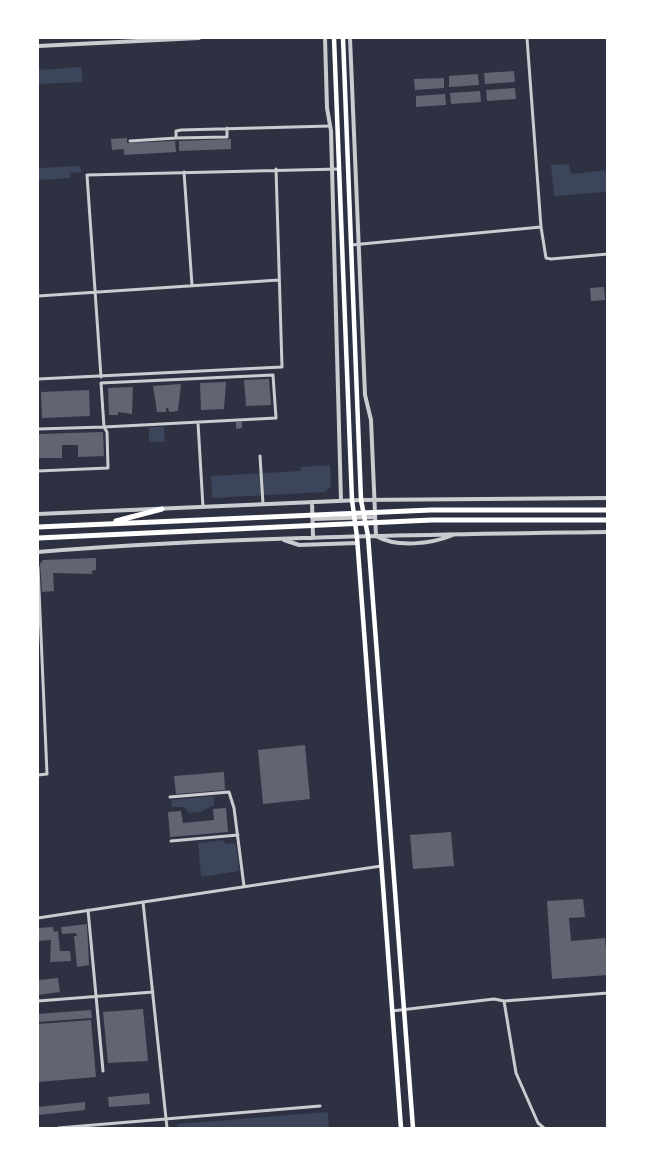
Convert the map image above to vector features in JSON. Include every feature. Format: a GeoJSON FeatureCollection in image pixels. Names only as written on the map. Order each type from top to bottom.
{"type":"FeatureCollection","features":[{"type":"Feature","properties":{"kind":"highway"},"geometry":{"type":"LineString","coordinates":[[103,524],[162,509]]}},
{"type":"Feature","properties":{"kind":"highway"},"geometry":{"type":"LineString","coordinates":[[38,527],[431,510],[608,510]]}},
{"type":"Feature","properties":{"kind":"highway"},"geometry":{"type":"LineString","coordinates":[[38,538],[432,520],[608,520]]}},
{"type":"Feature","properties":{"kind":"main road"},"geometry":{"type":"LineString","coordinates":[[334,38],[352,500],[357,543],[401,1128]]}},
{"type":"Feature","properties":{"kind":"main road"},"geometry":{"type":"LineString","coordinates":[[343,38],[361,500],[368,536],[413,1128]]}},
{"type":"Feature","properties":{"kind":"street"},"geometry":{"type":"LineString","coordinates":[[38,46],[199,38]]}},
{"type":"Feature","properties":{"kind":"street"},"geometry":{"type":"LineString","coordinates":[[325,38],[332,169],[341,501]]}},
{"type":"Feature","properties":{"kind":"street"},"geometry":{"type":"LineString","coordinates":[[350,38],[365,394],[371,420],[376,536]]}},
{"type":"Feature","properties":{"kind":"street"},"geometry":{"type":"LineString","coordinates":[[527,38],[541,227],[546,258],[608,254]]}},
{"type":"Feature","properties":{"kind":"street"},"geometry":{"type":"LineString","coordinates":[[176,138],[176,131],[181,130],[330,126]]}},
{"type":"Feature","properties":{"kind":"street"},"geometry":{"type":"LineString","coordinates":[[130,141],[227,137],[227,128]]}},
{"type":"Feature","properties":{"kind":"street"},"geometry":{"type":"LineString","coordinates":[[101,378],[97,292],[87,175],[276,169],[340,169]]}},
{"type":"Feature","properties":{"kind":"street"},"geometry":{"type":"LineString","coordinates":[[38,379],[101,378],[282,367],[276,169]]}},
{"type":"Feature","properties":{"kind":"street"},"geometry":{"type":"LineString","coordinates":[[184,172],[192,285]]}},
{"type":"Feature","properties":{"kind":"street"},"geometry":{"type":"LineString","coordinates":[[351,245],[541,227]]}},
{"type":"Feature","properties":{"kind":"street"},"geometry":{"type":"LineString","coordinates":[[38,296],[279,280]]}},
{"type":"Feature","properties":{"kind":"street"},"geometry":{"type":"LineString","coordinates":[[38,429],[104,427],[198,423],[276,418],[273,375],[100,383],[104,427],[107,432],[108,468],[38,471]]}},
{"type":"Feature","properties":{"kind":"street"},"geometry":{"type":"LineString","coordinates":[[198,423],[203,507]]}},
{"type":"Feature","properties":{"kind":"street"},"geometry":{"type":"LineString","coordinates":[[260,456],[263,504]]}},
{"type":"Feature","properties":{"kind":"street"},"geometry":{"type":"LineString","coordinates":[[38,514],[352,500],[608,498]]}},
{"type":"Feature","properties":{"kind":"street"},"geometry":{"type":"LineString","coordinates":[[312,502],[313,538]]}},
{"type":"Feature","properties":{"kind":"street"},"geometry":{"type":"LineString","coordinates":[[312,519],[375,517]]}},
{"type":"Feature","properties":{"kind":"street"},"geometry":{"type":"LineString","coordinates":[[38,552],[166,542],[456,533],[608,532]]}},
{"type":"Feature","properties":{"kind":"street"},"geometry":{"type":"LineString","coordinates":[[376,536],[388,543],[439,541],[456,533]]}},
{"type":"Feature","properties":{"kind":"street"},"geometry":{"type":"LineString","coordinates":[[282,539],[299,545],[357,543]]}},
{"type":"Feature","properties":{"kind":"street"},"geometry":{"type":"LineString","coordinates":[[38,566],[47,774],[38,774]]}},
{"type":"Feature","properties":{"kind":"street"},"geometry":{"type":"LineString","coordinates":[[170,797],[229,792],[234,808],[244,886]]}},
{"type":"Feature","properties":{"kind":"street"},"geometry":{"type":"LineString","coordinates":[[171,841],[238,835]]}},
{"type":"Feature","properties":{"kind":"street"},"geometry":{"type":"LineString","coordinates":[[38,918],[381,866]]}},
{"type":"Feature","properties":{"kind":"street"},"geometry":{"type":"LineString","coordinates":[[143,902],[167,1128]]}},
{"type":"Feature","properties":{"kind":"street"},"geometry":{"type":"LineString","coordinates":[[88,910],[103,1071]]}},
{"type":"Feature","properties":{"kind":"street"},"geometry":{"type":"LineString","coordinates":[[38,1001],[153,992]]}},
{"type":"Feature","properties":{"kind":"street"},"geometry":{"type":"LineString","coordinates":[[392,1011],[494,999],[504,1001],[608,993]]}},
{"type":"Feature","properties":{"kind":"street"},"geometry":{"type":"LineString","coordinates":[[504,1001],[516,1073],[538,1123],[544,1128]]}},
{"type":"Feature","properties":{"kind":"street"},"geometry":{"type":"LineString","coordinates":[[58,1128],[320,1106]]}},
{"type":"Feature","properties":{"kind":"shaded area"},"geometry":{"type":"Polygon","coordinates":[[[81,67],[83,82],[38,84],[38,70],[81,67]]]}},
{"type":"Feature","properties":{"kind":"shaded area"},"geometry":{"type":"Polygon","coordinates":[[[569,164],[571,174],[607,170],[607,192],[554,196],[551,165],[569,164]]]}},
{"type":"Feature","properties":{"kind":"shaded area"},"geometry":{"type":"Polygon","coordinates":[[[79,166],[82,172],[70,173],[70,178],[38,180],[38,168],[79,166]]]}},
{"type":"Feature","properties":{"kind":"shaded area"},"geometry":{"type":"Polygon","coordinates":[[[149,427],[164,427],[165,442],[149,442],[149,427]]]}},
{"type":"Feature","properties":{"kind":"shaded area"},"geometry":{"type":"Polygon","coordinates":[[[330,465],[331,486],[325,492],[212,498],[211,476],[301,471],[301,467],[330,465]]]}},
{"type":"Feature","properties":{"kind":"shaded area"},"geometry":{"type":"Polygon","coordinates":[[[214,796],[214,805],[200,812],[189,813],[184,807],[172,807],[171,800],[214,796]]]}},
{"type":"Feature","properties":{"kind":"shaded area"},"geometry":{"type":"Polygon","coordinates":[[[224,840],[225,844],[236,843],[239,871],[201,877],[198,843],[224,840]]]}},
{"type":"Feature","properties":{"kind":"shaded area"},"geometry":{"type":"Polygon","coordinates":[[[328,1112],[329,1128],[178,1128],[177,1124],[328,1112]]]}},
{"type":"Feature","properties":{"kind":"building"},"geometry":{"type":"Polygon","coordinates":[[[514,71],[515,82],[485,84],[484,73],[514,71]]]}},
{"type":"Feature","properties":{"kind":"building"},"geometry":{"type":"Polygon","coordinates":[[[478,74],[479,85],[449,87],[449,76],[478,74]]]}},
{"type":"Feature","properties":{"kind":"building"},"geometry":{"type":"Polygon","coordinates":[[[444,78],[444,88],[415,90],[414,79],[444,78]]]}},
{"type":"Feature","properties":{"kind":"building"},"geometry":{"type":"Polygon","coordinates":[[[515,88],[516,99],[487,101],[486,90],[515,88]]]}},
{"type":"Feature","properties":{"kind":"building"},"geometry":{"type":"Polygon","coordinates":[[[480,91],[481,102],[451,104],[450,93],[480,91]]]}},
{"type":"Feature","properties":{"kind":"building"},"geometry":{"type":"Polygon","coordinates":[[[445,94],[446,105],[416,107],[416,96],[445,94]]]}},
{"type":"Feature","properties":{"kind":"building"},"geometry":{"type":"Polygon","coordinates":[[[127,138],[127,143],[175,141],[176,152],[124,155],[124,149],[112,150],[111,139],[127,138]]]}},
{"type":"Feature","properties":{"kind":"building"},"geometry":{"type":"Polygon","coordinates":[[[231,139],[231,149],[179,151],[179,141],[231,139]]]}},
{"type":"Feature","properties":{"kind":"building"},"geometry":{"type":"Polygon","coordinates":[[[604,287],[605,300],[591,301],[590,288],[604,287]]]}},
{"type":"Feature","properties":{"kind":"building"},"geometry":{"type":"Polygon","coordinates":[[[269,379],[271,405],[246,406],[244,380],[269,379]]]}},
{"type":"Feature","properties":{"kind":"building"},"geometry":{"type":"Polygon","coordinates":[[[226,382],[224,409],[201,410],[200,383],[226,382]]]}},
{"type":"Feature","properties":{"kind":"building"},"geometry":{"type":"Polygon","coordinates":[[[181,384],[178,411],[169,412],[168,408],[166,408],[166,412],[157,412],[153,386],[181,384]]]}},
{"type":"Feature","properties":{"kind":"building"},"geometry":{"type":"Polygon","coordinates":[[[133,387],[132,414],[118,412],[118,415],[109,415],[108,388],[133,387]]]}},
{"type":"Feature","properties":{"kind":"building"},"geometry":{"type":"Polygon","coordinates":[[[89,390],[90,416],[42,418],[41,392],[89,390]]]}},
{"type":"Feature","properties":{"kind":"building"},"geometry":{"type":"Polygon","coordinates":[[[236,422],[242,422],[242,428],[236,429],[236,422]]]}},
{"type":"Feature","properties":{"kind":"building"},"geometry":{"type":"Polygon","coordinates":[[[103,432],[104,456],[78,457],[78,445],[62,445],[62,458],[38,458],[38,434],[103,432]]]}},
{"type":"Feature","properties":{"kind":"building"},"geometry":{"type":"Polygon","coordinates":[[[96,558],[96,570],[92,571],[92,574],[53,573],[54,591],[42,592],[40,564],[43,560],[96,558]]]}},
{"type":"Feature","properties":{"kind":"building"},"geometry":{"type":"Polygon","coordinates":[[[305,745],[310,799],[263,804],[258,750],[305,745]]]}},
{"type":"Feature","properties":{"kind":"building"},"geometry":{"type":"Polygon","coordinates":[[[224,772],[225,790],[176,794],[174,776],[224,772]]]}},
{"type":"Feature","properties":{"kind":"building"},"geometry":{"type":"Polygon","coordinates":[[[226,808],[228,832],[170,837],[168,812],[181,811],[183,823],[214,820],[213,809],[226,808]]]}},
{"type":"Feature","properties":{"kind":"building"},"geometry":{"type":"Polygon","coordinates":[[[451,832],[454,866],[413,869],[410,835],[451,832]]]}},
{"type":"Feature","properties":{"kind":"building"},"geometry":{"type":"Polygon","coordinates":[[[583,899],[585,917],[569,918],[571,941],[605,938],[608,975],[552,979],[547,901],[583,899]]]}},
{"type":"Feature","properties":{"kind":"building"},"geometry":{"type":"Polygon","coordinates":[[[87,924],[89,965],[77,967],[74,936],[77,936],[76,933],[62,934],[61,927],[87,924]]]}},
{"type":"Feature","properties":{"kind":"building"},"geometry":{"type":"Polygon","coordinates":[[[53,927],[54,932],[58,931],[60,951],[70,951],[71,961],[50,962],[51,940],[38,941],[38,928],[53,927]]]}},
{"type":"Feature","properties":{"kind":"building"},"geometry":{"type":"Polygon","coordinates":[[[58,978],[60,992],[38,995],[38,980],[58,978]]]}},
{"type":"Feature","properties":{"kind":"building"},"geometry":{"type":"Polygon","coordinates":[[[143,1009],[148,1061],[108,1063],[103,1012],[143,1009]]]}},
{"type":"Feature","properties":{"kind":"building"},"geometry":{"type":"Polygon","coordinates":[[[91,1010],[92,1018],[38,1022],[38,1014],[91,1010]]]}},
{"type":"Feature","properties":{"kind":"building"},"geometry":{"type":"Polygon","coordinates":[[[91,1020],[96,1077],[38,1082],[38,1024],[91,1020]]]}},
{"type":"Feature","properties":{"kind":"building"},"geometry":{"type":"Polygon","coordinates":[[[149,1093],[150,1104],[109,1107],[108,1097],[149,1093]]]}},
{"type":"Feature","properties":{"kind":"building"},"geometry":{"type":"Polygon","coordinates":[[[85,1102],[85,1110],[38,1115],[38,1107],[85,1102]]]}}]}
